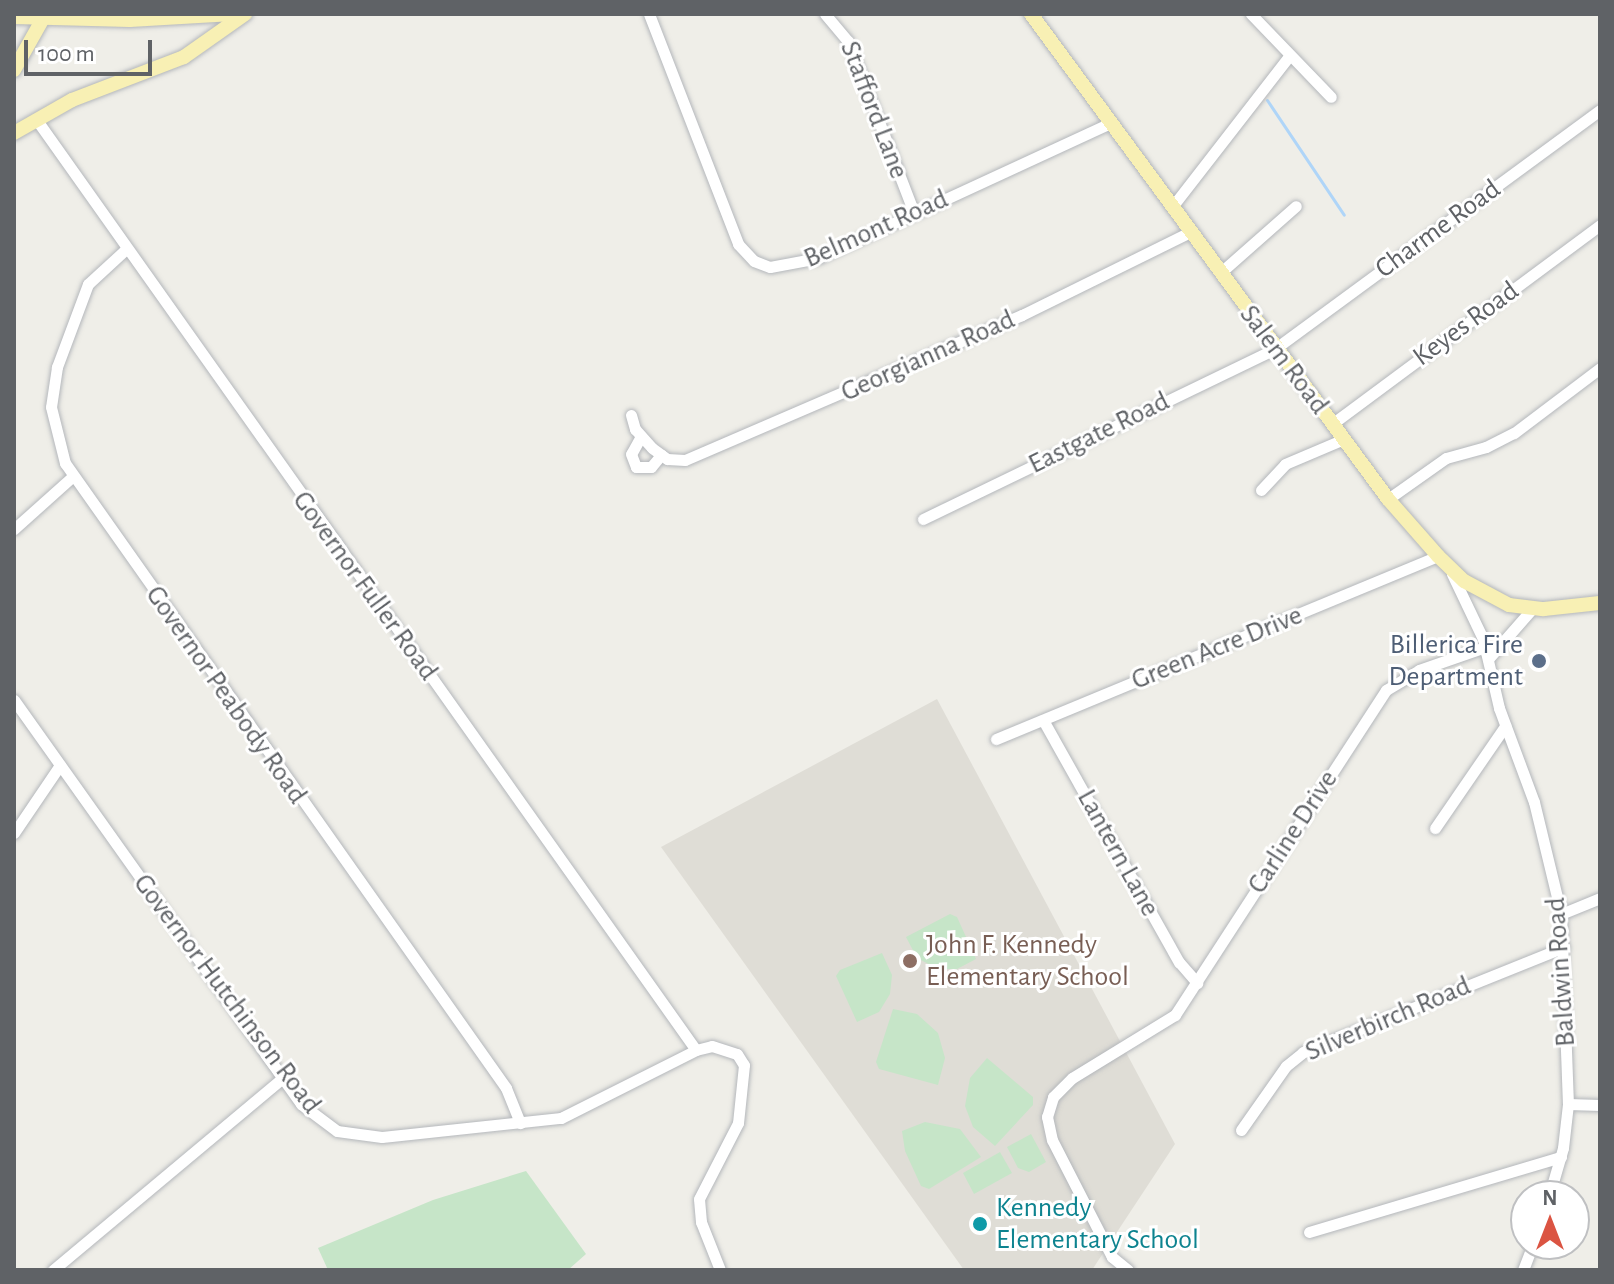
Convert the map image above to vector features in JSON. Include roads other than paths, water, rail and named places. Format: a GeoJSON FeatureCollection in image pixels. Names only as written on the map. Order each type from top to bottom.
{"type":"FeatureCollection","features":[{"type":"Feature","properties":{"kind":"main road"},"geometry":{"type":"LineString","coordinates":[[14,17],[207,17],[233,14]]}},
{"type":"Feature","properties":{"kind":"main road"},"geometry":{"type":"LineString","coordinates":[[14,133],[36,119],[170,63],[245,14]]}},
{"type":"Feature","properties":{"kind":"main road","name":"Salem Road"},"geometry":{"type":"LineString","coordinates":[[1031,14],[1388,499],[1440,558],[1482,593],[1532,609],[1600,603]]}},
{"type":"Feature","properties":{"kind":"main road"},"geometry":{"type":"LineString","coordinates":[[14,70],[44,16]]}},
{"type":"Feature","properties":{"kind":"main road"},"geometry":{"type":"LineString","coordinates":[[207,17],[220,33]]}},
{"type":"Feature","properties":{"kind":"street","name":"Belmont Road"},"geometry":{"type":"LineString","coordinates":[[649,14],[735,236],[754,261],[778,268],[805,263],[1110,123]]}},
{"type":"Feature","properties":{"kind":"street","name":"Stafford Lane"},"geometry":{"type":"LineString","coordinates":[[825,14],[848,41],[914,213]]}},
{"type":"Feature","properties":{"kind":"street"},"geometry":{"type":"LineString","coordinates":[[1251,14],[1331,97]]}},
{"type":"Feature","properties":{"kind":"street"},"geometry":{"type":"LineString","coordinates":[[1172,207],[1289,56]]}},
{"type":"Feature","properties":{"kind":"street","name":"Charme Road"},"geometry":{"type":"LineString","coordinates":[[1276,348],[1600,110]]}},
{"type":"Feature","properties":{"kind":"street","name":"Governor Fuller Road"},"geometry":{"type":"LineString","coordinates":[[36,119],[125,250],[696,1050]]}},
{"type":"Feature","properties":{"kind":"street"},"geometry":{"type":"LineString","coordinates":[[1220,273],[1296,206]]}},
{"type":"Feature","properties":{"kind":"street","name":"Keyes Road"},"geometry":{"type":"LineString","coordinates":[[1332,424],[1600,225]]}},
{"type":"Feature","properties":{"kind":"street","name":"Georgianna Road"},"geometry":{"type":"LineString","coordinates":[[631,415],[640,438],[661,455],[685,460],[1022,315],[1190,232]]}},
{"type":"Feature","properties":{"kind":"street","name":"Governor Peabody Road"},"geometry":{"type":"LineString","coordinates":[[125,250],[100,269],[81,296],[55,377],[52,422],[72,477],[506,1088],[520,1123]]}},
{"type":"Feature","properties":{"kind":"street","name":"Eastgate Road"},"geometry":{"type":"LineString","coordinates":[[923,519],[1276,348]]}},
{"type":"Feature","properties":{"kind":"street"},"geometry":{"type":"LineString","coordinates":[[1388,499],[1446,458],[1486,447],[1514,433],[1600,368]]}},
{"type":"Feature","properties":{"kind":"street","name":"Georgianna Road"},"geometry":{"type":"LineString","coordinates":[[640,438],[631,454],[636,467],[651,467],[661,455]]}},
{"type":"Feature","properties":{"kind":"street"},"geometry":{"type":"LineString","coordinates":[[1261,490],[1285,464],[1344,439]]}},
{"type":"Feature","properties":{"kind":"street"},"geometry":{"type":"LineString","coordinates":[[14,529],[72,477]]}},
{"type":"Feature","properties":{"kind":"street","name":"Baldwin Road"},"geometry":{"type":"LineString","coordinates":[[1440,558],[1467,600],[1486,653],[1505,726],[1534,802],[1561,914],[1568,1104],[1561,1157],[1554,1180]]}},
{"type":"Feature","properties":{"kind":"street","name":"Green Acre Drive"},"geometry":{"type":"LineString","coordinates":[[996,739],[1440,558]]}},
{"type":"Feature","properties":{"kind":"street"},"geometry":{"type":"LineString","coordinates":[[1486,653],[1532,609]]}},
{"type":"Feature","properties":{"kind":"street","name":"Carline Drive"},"geometry":{"type":"LineString","coordinates":[[1128,1270],[1112,1257],[1057,1151],[1047,1117],[1062,1087],[1167,1024],[1197,983],[1382,694],[1408,675],[1486,653]]}},
{"type":"Feature","properties":{"kind":"street","name":"Governor Hutchinson Road"},"geometry":{"type":"LineString","coordinates":[[14,700],[283,1078],[318,1120],[359,1137],[520,1123],[573,1114],[696,1050]]}},
{"type":"Feature","properties":{"kind":"street","name":"Lantern Lane"},"geometry":{"type":"LineString","coordinates":[[1043,720],[1179,962],[1197,983]]}},
{"type":"Feature","properties":{"kind":"street"},"geometry":{"type":"LineString","coordinates":[[1435,828],[1505,726]]}},
{"type":"Feature","properties":{"kind":"street"},"geometry":{"type":"LineString","coordinates":[[14,833],[60,765]]}},
{"type":"Feature","properties":{"kind":"street"},"geometry":{"type":"LineString","coordinates":[[1561,914],[1600,898]]}},
{"type":"Feature","properties":{"kind":"street","name":"Silverbirch Road"},"geometry":{"type":"LineString","coordinates":[[1241,1130],[1286,1066],[1303,1052],[1564,947]]}},
{"type":"Feature","properties":{"kind":"street"},"geometry":{"type":"LineString","coordinates":[[696,1050],[725,1048],[744,1065],[738,1123],[699,1199],[701,1222],[720,1270]]}},
{"type":"Feature","properties":{"kind":"street"},"geometry":{"type":"LineString","coordinates":[[53,1270],[283,1078]]}},
{"type":"Feature","properties":{"kind":"street"},"geometry":{"type":"LineString","coordinates":[[1568,1104],[1600,1105]]}},
{"type":"Feature","properties":{"kind":"street"},"geometry":{"type":"LineString","coordinates":[[1309,1232],[1561,1157]]}},
{"type":"Feature","properties":{"kind":"waterway"},"geometry":{"type":"LineString","coordinates":[[1267,100],[1344,215]]}},
{"type":"Feature","properties":{"kind":"place","name":"Billerica Fire Department"},"geometry":{"type":"Point","coordinates":[1539,661]}},
{"type":"Feature","properties":{"kind":"place","name":"John F. Kennedy Elementary School"},"geometry":{"type":"Point","coordinates":[910,961]}},
{"type":"Feature","properties":{"kind":"place","name":"Kennedy Elementary School"},"geometry":{"type":"Point","coordinates":[980,1224]}}]}
